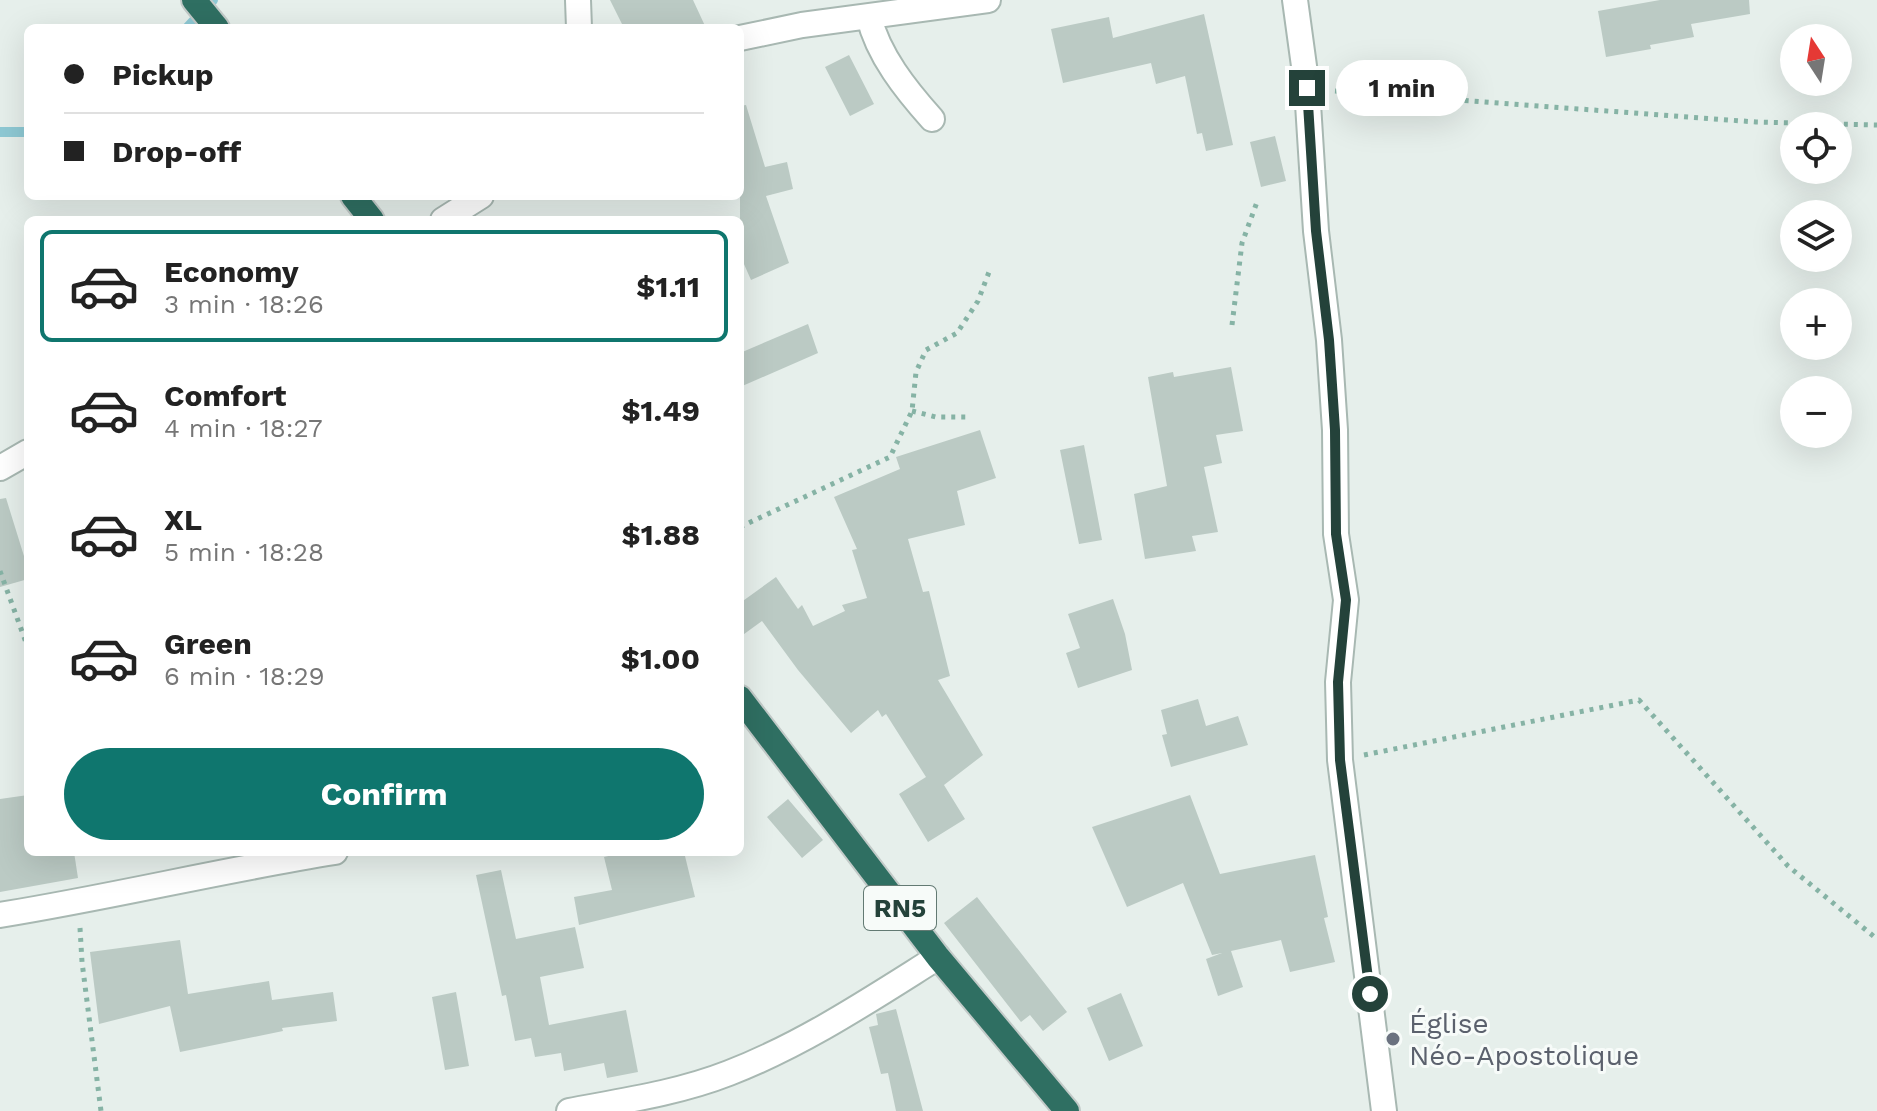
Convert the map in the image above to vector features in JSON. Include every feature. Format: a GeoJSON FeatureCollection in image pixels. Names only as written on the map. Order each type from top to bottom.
{"type":"FeatureCollection","features":[{"type":"Feature","properties":{"kind":"highway"},"geometry":{"type":"LineString","coordinates":[[194,0],[214,24]]}},
{"type":"Feature","properties":{"kind":"highway"},"geometry":{"type":"LineString","coordinates":[[356,200],[369,216]]}},
{"type":"Feature","properties":{"kind":"highway","name":"RN5"},"geometry":{"type":"LineString","coordinates":[[744,704],[938,957],[1067,1111]]}},
{"type":"Feature","properties":{"kind":"street"},"geometry":{"type":"LineString","coordinates":[[578,0],[579,24]]}},
{"type":"Feature","properties":{"kind":"street"},"geometry":{"type":"LineString","coordinates":[[744,37],[767,31],[988,0]]}},
{"type":"Feature","properties":{"kind":"street"},"geometry":{"type":"LineString","coordinates":[[1295,0],[1307,88],[1316,231],[1330,355],[1335,430],[1336,534],[1346,600],[1338,682],[1340,760],[1384,1111]]}},
{"type":"Feature","properties":{"kind":"street"},"geometry":{"type":"LineString","coordinates":[[869,17],[874,39],[912,97],[932,119]]}},
{"type":"Feature","properties":{"kind":"street"},"geometry":{"type":"LineString","coordinates":[[449,216],[475,200]]}},
{"type":"Feature","properties":{"kind":"street"},"geometry":{"type":"LineString","coordinates":[[0,468],[24,454]]}},
{"type":"Feature","properties":{"kind":"street"},"geometry":{"type":"LineString","coordinates":[[0,915],[90,901],[138,888],[313,856]]}},
{"type":"Feature","properties":{"kind":"street"},"geometry":{"type":"LineString","coordinates":[[569,1111],[664,1092],[729,1073],[834,1022],[938,957]]}},
{"type":"Feature","properties":{"kind":"path"},"geometry":{"type":"LineString","coordinates":[[1307,88],[1756,122],[1877,125]]}},
{"type":"Feature","properties":{"kind":"path"},"geometry":{"type":"LineString","coordinates":[[1232,325],[1242,243],[1257,202]]}},
{"type":"Feature","properties":{"kind":"path"},"geometry":{"type":"LineString","coordinates":[[744,525],[890,457],[912,411],[916,372],[926,350],[957,333],[978,301],[989,272]]}},
{"type":"Feature","properties":{"kind":"path"},"geometry":{"type":"LineString","coordinates":[[912,411],[936,417],[969,417]]}},
{"type":"Feature","properties":{"kind":"path"},"geometry":{"type":"LineString","coordinates":[[0,571],[24,637]]}},
{"type":"Feature","properties":{"kind":"path"},"geometry":{"type":"LineString","coordinates":[[1340,760],[1639,700],[1788,866],[1877,939]]}},
{"type":"Feature","properties":{"kind":"path"},"geometry":{"type":"LineString","coordinates":[[90,901],[80,922],[81,949],[101,1111]]}},
{"type":"Feature","properties":{"kind":"building"},"geometry":{"type":"Polygon","coordinates":[[[610,0],[693,0],[704,24],[622,24],[610,0]]]}},
{"type":"Feature","properties":{"kind":"building"},"geometry":{"type":"Polygon","coordinates":[[[1660,0],[1749,0],[1750,14],[1691,24],[1694,37],[1606,57],[1598,11],[1660,0]]]}},
{"type":"Feature","properties":{"kind":"building"},"geometry":{"type":"Polygon","coordinates":[[[1204,14],[1233,145],[1206,151],[1202,133],[1197,134],[1185,76],[1156,84],[1151,63],[1063,83],[1051,29],[1109,17],[1113,38],[1204,14]]]}},
{"type":"Feature","properties":{"kind":"building"},"geometry":{"type":"Polygon","coordinates":[[[849,55],[874,104],[850,116],[825,67],[849,55]]]}},
{"type":"Feature","properties":{"kind":"building"},"geometry":{"type":"Polygon","coordinates":[[[744,105],[765,167],[787,162],[793,189],[766,196],[789,263],[751,280],[744,264],[744,216],[740,216],[740,200],[744,200],[744,105]]]}},
{"type":"Feature","properties":{"kind":"building"},"geometry":{"type":"Polygon","coordinates":[[[1275,136],[1286,181],[1261,187],[1250,142],[1275,136]]]}},
{"type":"Feature","properties":{"kind":"building"},"geometry":{"type":"Polygon","coordinates":[[[808,324],[818,353],[744,385],[744,351],[808,324]]]}},
{"type":"Feature","properties":{"kind":"building"},"geometry":{"type":"Polygon","coordinates":[[[1231,367],[1243,431],[1216,435],[1222,463],[1204,467],[1218,532],[1192,536],[1196,551],[1145,559],[1134,494],[1167,486],[1148,377],[1173,372],[1174,377],[1231,367]]]}},
{"type":"Feature","properties":{"kind":"building"},"geometry":{"type":"Polygon","coordinates":[[[980,430],[996,478],[957,491],[965,525],[908,539],[923,592],[929,591],[950,676],[938,680],[983,755],[944,785],[965,819],[928,842],[899,794],[926,777],[886,714],[882,717],[878,710],[851,733],[762,621],[744,634],[744,600],[776,577],[798,609],[802,605],[813,626],[845,611],[842,605],[867,598],[852,550],[857,549],[834,497],[900,469],[896,457],[980,430]]]}},
{"type":"Feature","properties":{"kind":"building"},"geometry":{"type":"Polygon","coordinates":[[[1084,445],[1102,540],[1079,544],[1060,450],[1084,445]]]}},
{"type":"Feature","properties":{"kind":"building"},"geometry":{"type":"Polygon","coordinates":[[[6,498],[24,556],[24,580],[0,587],[0,499],[6,498]]]}},
{"type":"Feature","properties":{"kind":"building"},"geometry":{"type":"Polygon","coordinates":[[[1113,599],[1125,634],[1132,670],[1078,688],[1066,653],[1080,648],[1068,614],[1113,599]]]}},
{"type":"Feature","properties":{"kind":"building"},"geometry":{"type":"Polygon","coordinates":[[[1198,699],[1206,726],[1238,716],[1248,745],[1171,767],[1162,735],[1167,734],[1161,710],[1198,699]]]}},
{"type":"Feature","properties":{"kind":"building"},"geometry":{"type":"Polygon","coordinates":[[[1190,795],[1220,874],[1315,855],[1328,917],[1324,918],[1335,962],[1290,972],[1281,940],[1231,951],[1243,987],[1218,996],[1206,959],[1222,953],[1212,955],[1183,883],[1127,907],[1092,827],[1190,795]]]}},
{"type":"Feature","properties":{"kind":"building"},"geometry":{"type":"Polygon","coordinates":[[[24,796],[24,856],[75,856],[78,878],[0,892],[0,799],[24,796]]]}},
{"type":"Feature","properties":{"kind":"building"},"geometry":{"type":"Polygon","coordinates":[[[788,799],[823,840],[802,858],[767,817],[788,799]]]}},
{"type":"Feature","properties":{"kind":"building"},"geometry":{"type":"Polygon","coordinates":[[[685,856],[695,897],[579,925],[574,897],[612,890],[604,857],[685,856]]]}},
{"type":"Feature","properties":{"kind":"building"},"geometry":{"type":"Polygon","coordinates":[[[501,870],[516,939],[575,927],[584,968],[540,977],[549,1025],[626,1010],[638,1072],[607,1078],[604,1063],[564,1071],[561,1053],[535,1057],[531,1038],[515,1041],[476,875],[501,870]]]}},
{"type":"Feature","properties":{"kind":"building"},"geometry":{"type":"Polygon","coordinates":[[[977,897],[1067,1012],[1043,1031],[1030,1015],[1021,1022],[944,923],[977,897]]]}},
{"type":"Feature","properties":{"kind":"building"},"geometry":{"type":"Polygon","coordinates":[[[180,940],[188,994],[269,981],[272,1000],[333,992],[337,1021],[282,1028],[283,1031],[180,1052],[170,1006],[99,1024],[90,952],[180,940]]]}},
{"type":"Feature","properties":{"kind":"building"},"geometry":{"type":"Polygon","coordinates":[[[456,992],[469,1066],[445,1070],[432,997],[456,992]]]}},
{"type":"Feature","properties":{"kind":"building"},"geometry":{"type":"Polygon","coordinates":[[[1121,993],[1143,1046],[1109,1061],[1087,1008],[1121,993]]]}},
{"type":"Feature","properties":{"kind":"building"},"geometry":{"type":"Polygon","coordinates":[[[896,1009],[923,1111],[896,1111],[888,1073],[881,1074],[869,1027],[878,1025],[876,1014],[896,1009]]]}},
{"type":"Feature","properties":{"kind":"waterway"},"geometry":{"type":"LineString","coordinates":[[191,24],[213,0]]}},
{"type":"Feature","properties":{"kind":"waterway"},"geometry":{"type":"LineString","coordinates":[[0,132],[24,132]]}},
{"type":"Feature","properties":{"kind":"place","name":"Église Néo-Apostolique"},"geometry":{"type":"Point","coordinates":[1393,1039]}},
{"type":"Feature","properties":{"kind":"route"},"geometry":{"type":"LineString","coordinates":[[1307,88],[1316,231],[1329,340],[1335,430],[1336,534],[1346,600],[1338,682],[1340,760],[1370,994]]}}]}
